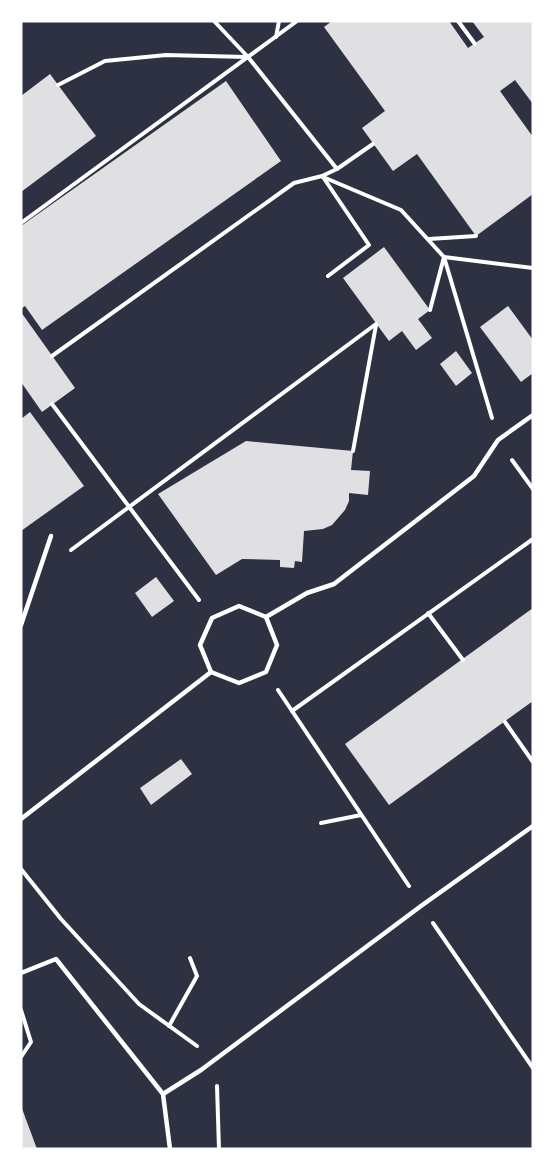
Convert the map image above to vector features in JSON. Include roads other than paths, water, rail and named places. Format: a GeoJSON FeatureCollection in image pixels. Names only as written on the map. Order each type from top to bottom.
{"type":"FeatureCollection","features":[{"type":"Feature","properties":{"kind":"lane"},"geometry":{"type":"LineString","coordinates":[[266,617],[307,594],[334,584],[474,476],[498,440],[533,415]]}},
{"type":"Feature","properties":{"kind":"lane"},"geometry":{"type":"LineString","coordinates":[[21,625],[51,536]]}},
{"type":"Feature","properties":{"kind":"lane"},"geometry":{"type":"LineString","coordinates":[[239,606],[266,617],[277,645],[266,672],[239,683],[211,672],[200,645],[212,618],[239,606]]}},
{"type":"Feature","properties":{"kind":"lane"},"geometry":{"type":"LineString","coordinates":[[21,819],[211,672]]}},
{"type":"Feature","properties":{"kind":"lane"},"geometry":{"type":"LineString","coordinates":[[162,1094],[216,1059],[421,906],[533,826]]}},
{"type":"Feature","properties":{"kind":"lane"},"geometry":{"type":"LineString","coordinates":[[21,973],[56,958],[162,1094],[170,1149]]}}]}
